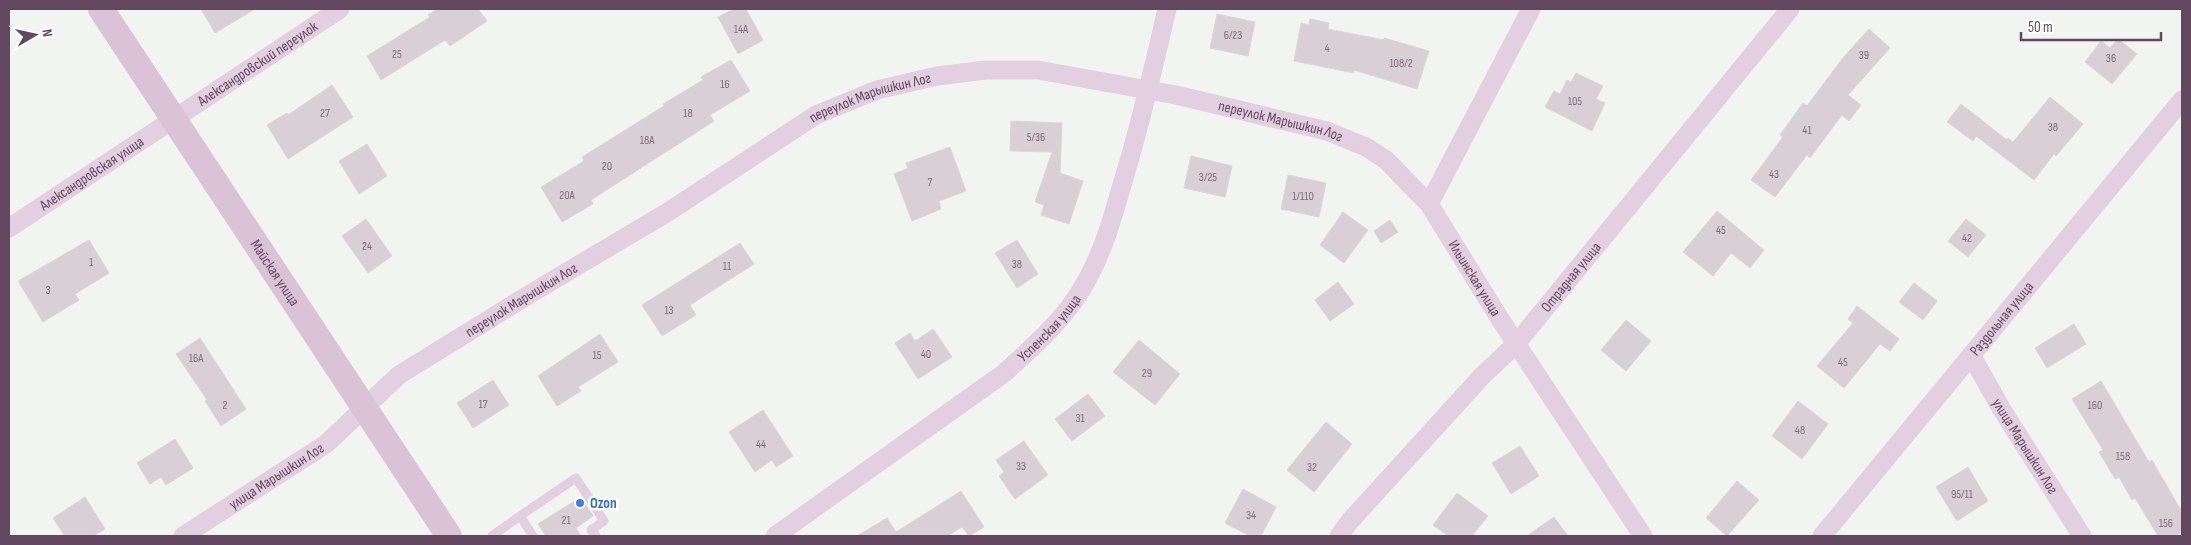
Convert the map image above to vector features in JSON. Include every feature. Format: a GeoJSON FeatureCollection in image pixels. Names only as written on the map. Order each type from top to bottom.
{"type":"FeatureCollection","features":[{"type":"Feature","properties":{"kind":"street","name":"Майская улица"},"geometry":{"type":"LineString","coordinates":[[102,9],[449,536]]}},
{"type":"Feature","properties":{"kind":"street","name":"Александровский переулок"},"geometry":{"type":"LineString","coordinates":[[174,118],[340,9]]}},
{"type":"Feature","properties":{"kind":"street","name":"Успенская улица"},"geometry":{"type":"LineString","coordinates":[[774,536],[1003,374],[1033,348],[1062,317],[1088,279],[1109,229],[1137,134],[1167,9]]}},
{"type":"Feature","properties":{"kind":"street"},"geometry":{"type":"LineString","coordinates":[[1429,204],[1531,9]]}},
{"type":"Feature","properties":{"kind":"street","name":"Отрадная улица"},"geometry":{"type":"LineString","coordinates":[[1339,536],[1350,521],[1482,376],[1516,344],[1790,9]]}},
{"type":"Feature","properties":{"kind":"street","name":"переулок Марышкин Лог"},"geometry":{"type":"LineString","coordinates":[[365,407],[399,375],[668,212],[816,115],[877,90],[937,76],[986,70],[1038,70],[1147,89],[1327,131],[1366,148],[1386,160],[1429,204]]}},
{"type":"Feature","properties":{"kind":"street","name":"Раздольная улица"},"geometry":{"type":"LineString","coordinates":[[1822,536],[2182,100]]}},
{"type":"Feature","properties":{"kind":"street","name":"Александровская улица"},"geometry":{"type":"LineString","coordinates":[[9,228],[174,118]]}},
{"type":"Feature","properties":{"kind":"street","name":"Ильинская улица"},"geometry":{"type":"LineString","coordinates":[[1429,204],[1516,344],[1643,536]]}},
{"type":"Feature","properties":{"kind":"street","name":"улица Марышкин Лог"},"geometry":{"type":"LineString","coordinates":[[1971,355],[2001,408],[2082,536]]}},
{"type":"Feature","properties":{"kind":"street","name":"улица Марышкин Лог"},"geometry":{"type":"LineString","coordinates":[[183,536],[326,444],[365,407]]}},
{"type":"Feature","properties":{"kind":"lane"},"geometry":{"type":"LineString","coordinates":[[492,536],[576,478],[604,521],[591,530],[596,536]]}},
{"type":"Feature","properties":{"kind":"lane"},"geometry":{"type":"LineString","coordinates":[[520,516],[533,536]]}},
{"type":"Feature","properties":{"kind":"building"},"geometry":{"type":"Polygon","coordinates":[[[201,9],[255,9],[215,33],[201,9]]]}},
{"type":"Feature","properties":{"kind":"building"},"geometry":{"type":"Polygon","coordinates":[[[437,9],[478,9],[487,21],[450,46],[445,40],[381,80],[367,56],[430,17],[428,15],[437,9]]]}},
{"type":"Feature","properties":{"kind":"building"},"geometry":{"type":"Polygon","coordinates":[[[734,9],[746,9],[763,40],[738,54],[718,17],[734,9]]]}},
{"type":"Feature","properties":{"kind":"building"},"geometry":{"type":"Polygon","coordinates":[[[1217,14],[1255,22],[1248,56],[1210,48],[1217,14]]]}},
{"type":"Feature","properties":{"kind":"building"},"geometry":{"type":"Polygon","coordinates":[[[1310,19],[1329,23],[1328,29],[1384,40],[1384,38],[1429,51],[1417,89],[1354,70],[1354,73],[1294,61],[1301,23],[1309,25],[1310,19]]]}},
{"type":"Feature","properties":{"kind":"building"},"geometry":{"type":"Polygon","coordinates":[[[1869,29],[1890,48],[1848,95],[1861,105],[1849,121],[1842,115],[1810,158],[1807,155],[1775,197],[1751,180],[1783,137],[1780,135],[1803,103],[1807,106],[1842,59],[1869,29]]]}},
{"type":"Feature","properties":{"kind":"building"},"geometry":{"type":"Polygon","coordinates":[[[2118,39],[2137,54],[2112,84],[2085,62],[2101,41],[2110,48],[2118,39]]]}},
{"type":"Feature","properties":{"kind":"building"},"geometry":{"type":"Polygon","coordinates":[[[731,60],[750,91],[710,115],[714,121],[591,200],[593,204],[562,222],[541,187],[584,161],[582,157],[703,80],[701,77],[731,60]]]}},
{"type":"Feature","properties":{"kind":"building"},"geometry":{"type":"Polygon","coordinates":[[[1576,73],[1603,86],[1596,99],[1605,103],[1592,131],[1545,107],[1554,91],[1560,94],[1567,80],[1571,82],[1576,73]]]}},
{"type":"Feature","properties":{"kind":"building"},"geometry":{"type":"Polygon","coordinates":[[[332,85],[353,117],[288,159],[267,125],[287,113],[288,115],[332,85]]]}},
{"type":"Feature","properties":{"kind":"building"},"geometry":{"type":"Polygon","coordinates":[[[2050,97],[2083,124],[2056,156],[2054,154],[2034,180],[1976,136],[1973,141],[1947,122],[1961,104],[2007,140],[2008,138],[2013,142],[2050,97]]]}},
{"type":"Feature","properties":{"kind":"building"},"geometry":{"type":"Polygon","coordinates":[[[1011,121],[1062,123],[1060,173],[1083,181],[1069,224],[1041,215],[1044,205],[1035,202],[1052,152],[1010,151],[1011,121]]]}},
{"type":"Feature","properties":{"kind":"building"},"geometry":{"type":"Polygon","coordinates":[[[367,144],[387,176],[359,194],[339,161],[367,144]]]}},
{"type":"Feature","properties":{"kind":"building"},"geometry":{"type":"Polygon","coordinates":[[[950,147],[966,191],[939,201],[941,209],[912,221],[894,174],[908,168],[906,163],[950,147]]]}},
{"type":"Feature","properties":{"kind":"building"},"geometry":{"type":"Polygon","coordinates":[[[1191,156],[1232,166],[1225,197],[1184,188],[1191,156]]]}},
{"type":"Feature","properties":{"kind":"building"},"geometry":{"type":"Polygon","coordinates":[[[1288,175],[1326,183],[1319,217],[1281,209],[1288,175]]]}},
{"type":"Feature","properties":{"kind":"building"},"geometry":{"type":"Polygon","coordinates":[[[1717,211],[1764,250],[1750,268],[1731,253],[1713,276],[1683,252],[1717,211]]]}},
{"type":"Feature","properties":{"kind":"building"},"geometry":{"type":"Polygon","coordinates":[[[1343,212],[1368,230],[1344,263],[1320,245],[1343,212]]]}},
{"type":"Feature","properties":{"kind":"building"},"geometry":{"type":"Polygon","coordinates":[[[366,219],[392,256],[368,273],[342,236],[366,219]]]}},
{"type":"Feature","properties":{"kind":"building"},"geometry":{"type":"Polygon","coordinates":[[[1966,219],[1986,235],[1968,257],[1948,241],[1966,219]]]}},
{"type":"Feature","properties":{"kind":"building"},"geometry":{"type":"Polygon","coordinates":[[[1390,220],[1398,232],[1381,243],[1374,231],[1390,220]]]}},
{"type":"Feature","properties":{"kind":"building"},"geometry":{"type":"Polygon","coordinates":[[[89,240],[109,273],[75,294],[79,300],[43,322],[18,281],[89,240]]]}},
{"type":"Feature","properties":{"kind":"building"},"geometry":{"type":"Polygon","coordinates":[[[1017,240],[1038,274],[1017,288],[995,253],[1017,240]]]}},
{"type":"Feature","properties":{"kind":"building"},"geometry":{"type":"Polygon","coordinates":[[[740,243],[754,264],[690,305],[696,315],[662,336],[642,305],[740,243]]]}},
{"type":"Feature","properties":{"kind":"building"},"geometry":{"type":"Polygon","coordinates":[[[1338,282],[1354,304],[1330,321],[1315,300],[1338,282]]]}},
{"type":"Feature","properties":{"kind":"building"},"geometry":{"type":"Polygon","coordinates":[[[1914,283],[1937,301],[1923,320],[1899,302],[1914,283]]]}},
{"type":"Feature","properties":{"kind":"building"},"geometry":{"type":"Polygon","coordinates":[[[1857,306],[1899,339],[1890,351],[1880,344],[1844,388],[1817,366],[1853,323],[1848,319],[1857,306]]]}},
{"type":"Feature","properties":{"kind":"building"},"geometry":{"type":"Polygon","coordinates":[[[1626,320],[1651,341],[1626,371],[1601,350],[1626,320]]]}},
{"type":"Feature","properties":{"kind":"building"},"geometry":{"type":"Polygon","coordinates":[[[2074,324],[2086,344],[2047,368],[2035,348],[2074,324]]]}},
{"type":"Feature","properties":{"kind":"building"},"geometry":{"type":"Polygon","coordinates":[[[933,329],[952,357],[918,379],[895,343],[910,333],[915,341],[933,329]]]}},
{"type":"Feature","properties":{"kind":"building"},"geometry":{"type":"Polygon","coordinates":[[[600,334],[618,362],[578,387],[581,391],[557,406],[538,376],[600,334]]]}},
{"type":"Feature","properties":{"kind":"building"},"geometry":{"type":"Polygon","coordinates":[[[200,338],[246,409],[221,426],[205,401],[207,400],[176,354],[200,338]]]}},
{"type":"Feature","properties":{"kind":"building"},"geometry":{"type":"Polygon","coordinates":[[[1139,340],[1180,374],[1155,405],[1113,372],[1139,340]]]}},
{"type":"Feature","properties":{"kind":"building"},"geometry":{"type":"Polygon","coordinates":[[[493,380],[509,405],[473,428],[457,403],[493,380]]]}},
{"type":"Feature","properties":{"kind":"building"},"geometry":{"type":"Polygon","coordinates":[[[2101,381],[2149,462],[2152,460],[2182,512],[2182,532],[2175,536],[2158,536],[2135,498],[2132,500],[2119,477],[2115,479],[2099,452],[2103,450],[2072,399],[2101,381]]]}},
{"type":"Feature","properties":{"kind":"building"},"geometry":{"type":"Polygon","coordinates":[[[1088,394],[1105,416],[1072,441],[1055,419],[1088,394]]]}},
{"type":"Feature","properties":{"kind":"building"},"geometry":{"type":"Polygon","coordinates":[[[1798,401],[1828,424],[1802,459],[1772,436],[1798,401]]]}},
{"type":"Feature","properties":{"kind":"building"},"geometry":{"type":"Polygon","coordinates":[[[763,410],[793,456],[776,467],[772,460],[755,472],[729,432],[763,410]]]}},
{"type":"Feature","properties":{"kind":"building"},"geometry":{"type":"Polygon","coordinates":[[[1326,422],[1352,444],[1314,492],[1287,470],[1326,422]]]}},
{"type":"Feature","properties":{"kind":"building"},"geometry":{"type":"Polygon","coordinates":[[[175,439],[193,468],[166,485],[161,477],[150,484],[137,463],[175,439]]]}},
{"type":"Feature","properties":{"kind":"building"},"geometry":{"type":"Polygon","coordinates":[[[1024,441],[1048,475],[1015,499],[999,476],[1004,472],[996,460],[1024,441]]]}},
{"type":"Feature","properties":{"kind":"building"},"geometry":{"type":"Polygon","coordinates":[[[1520,446],[1539,476],[1511,494],[1492,463],[1520,446]]]}},
{"type":"Feature","properties":{"kind":"building"},"geometry":{"type":"Polygon","coordinates":[[[1968,467],[1988,501],[1957,521],[1936,487],[1968,467]]]}},
{"type":"Feature","properties":{"kind":"building"},"geometry":{"type":"Polygon","coordinates":[[[1737,481],[1759,500],[1727,536],[1706,518],[1737,481]]]}},
{"type":"Feature","properties":{"kind":"building"},"geometry":{"type":"Polygon","coordinates":[[[1243,489],[1276,507],[1261,536],[1250,536],[1225,523],[1243,489]]]}},
{"type":"Feature","properties":{"kind":"building"},"geometry":{"type":"Polygon","coordinates":[[[961,491],[984,527],[969,536],[962,527],[947,536],[857,536],[887,518],[896,532],[961,491]]]}},
{"type":"Feature","properties":{"kind":"building"},"geometry":{"type":"Polygon","coordinates":[[[1457,493],[1488,516],[1472,536],[1448,536],[1433,525],[1457,493]]]}},
{"type":"Feature","properties":{"kind":"building"},"geometry":{"type":"Polygon","coordinates":[[[85,497],[105,529],[93,536],[65,536],[53,518],[85,497]]]}},
{"type":"Feature","properties":{"kind":"building"},"geometry":{"type":"Polygon","coordinates":[[[581,497],[593,516],[576,528],[581,536],[546,536],[538,524],[581,497]]]}},
{"type":"Feature","properties":{"kind":"building"},"geometry":{"type":"Polygon","coordinates":[[[1554,517],[1568,536],[1527,536],[1554,517]]]}},
{"type":"Feature","properties":{"kind":"place","name":"Ozon"},"geometry":{"type":"Point","coordinates":[580,503]}}]}
